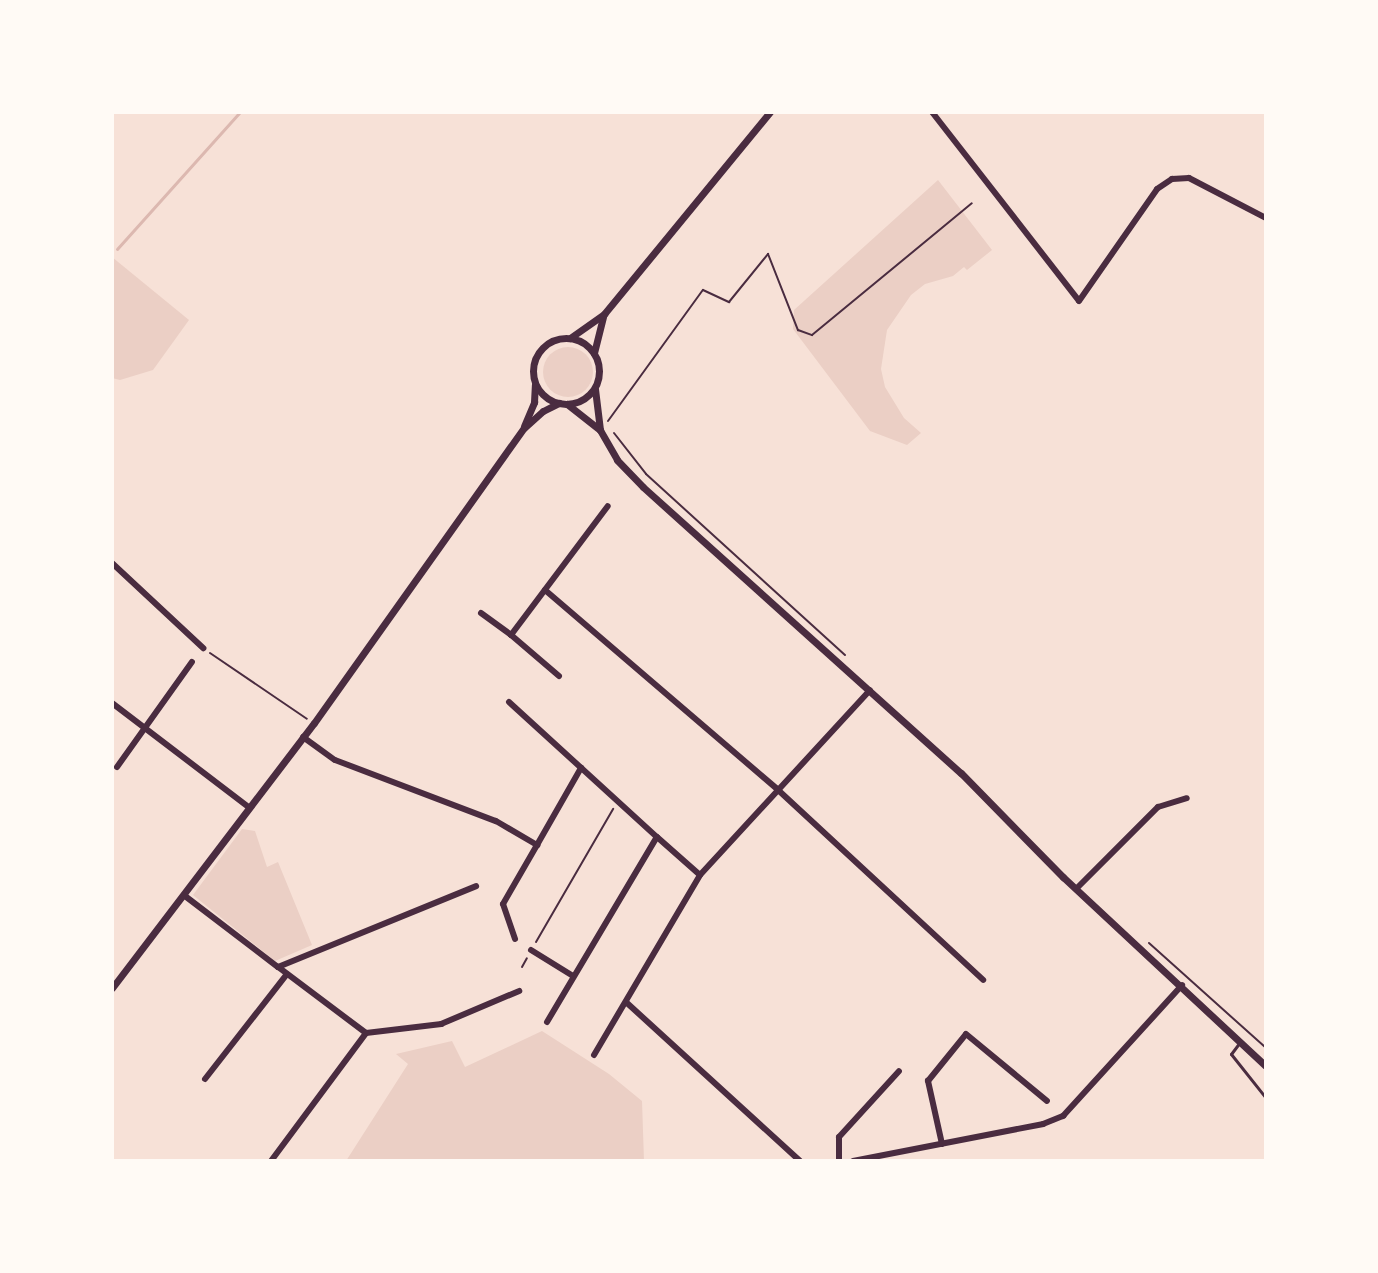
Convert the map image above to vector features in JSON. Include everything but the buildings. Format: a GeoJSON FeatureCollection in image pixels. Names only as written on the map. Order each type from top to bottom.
{"type":"FeatureCollection","features":[{"type":"Feature","properties":{"kind":"street"},"geometry":{"type":"LineString","coordinates":[[570,338],[604,314],[770,112]]}},
{"type":"Feature","properties":{"kind":"street"},"geometry":{"type":"LineString","coordinates":[[932,112],[1079,301],[1157,189],[1172,179],[1189,178],[1266,218]]}},
{"type":"Feature","properties":{"kind":"street"},"geometry":{"type":"LineString","coordinates":[[594,353],[604,314]]}},
{"type":"Feature","properties":{"kind":"street"},"geometry":{"type":"LineString","coordinates":[[524,428],[534,402],[535,360],[540,350],[558,338],[579,340],[594,353],[599,364],[595,388],[600,430],[617,460],[643,487],[961,773],[1076,889],[1266,1066]]}},
{"type":"Feature","properties":{"kind":"street"},"geometry":{"type":"LineString","coordinates":[[535,382],[549,399],[563,404],[600,430]]}},
{"type":"Feature","properties":{"kind":"street"},"geometry":{"type":"LineString","coordinates":[[112,988],[314,723],[524,428],[543,411],[578,402],[595,388]]}},
{"type":"Feature","properties":{"kind":"street"},"geometry":{"type":"LineString","coordinates":[[511,635],[608,506]]}},
{"type":"Feature","properties":{"kind":"street"},"geometry":{"type":"LineString","coordinates":[[112,563],[203,648]]}},
{"type":"Feature","properties":{"kind":"street"},"geometry":{"type":"LineString","coordinates":[[545,590],[777,789],[983,980]]}},
{"type":"Feature","properties":{"kind":"street"},"geometry":{"type":"LineString","coordinates":[[481,613],[559,676]]}},
{"type":"Feature","properties":{"kind":"street"},"geometry":{"type":"LineString","coordinates":[[117,767],[192,662]]}},
{"type":"Feature","properties":{"kind":"street"},"geometry":{"type":"LineString","coordinates":[[594,1055],[700,875],[870,690]]}},
{"type":"Feature","properties":{"kind":"street"},"geometry":{"type":"LineString","coordinates":[[509,702],[700,875]]}},
{"type":"Feature","properties":{"kind":"street"},"geometry":{"type":"LineString","coordinates":[[112,703],[250,808]]}},
{"type":"Feature","properties":{"kind":"street"},"geometry":{"type":"LineString","coordinates":[[303,737],[335,760],[496,821],[537,845]]}},
{"type":"Feature","properties":{"kind":"street"},"geometry":{"type":"LineString","coordinates":[[515,939],[503,904],[581,768]]}},
{"type":"Feature","properties":{"kind":"street"},"geometry":{"type":"LineString","coordinates":[[1076,889],[1158,807],[1187,798]]}},
{"type":"Feature","properties":{"kind":"street"},"geometry":{"type":"LineString","coordinates":[[547,1022],[657,837]]}},
{"type":"Feature","properties":{"kind":"street"},"geometry":{"type":"LineString","coordinates":[[278,967],[476,886]]}},
{"type":"Feature","properties":{"kind":"street"},"geometry":{"type":"LineString","coordinates":[[185,896],[366,1033],[441,1024],[519,991]]}},
{"type":"Feature","properties":{"kind":"street"},"geometry":{"type":"LineString","coordinates":[[531,950],[573,976]]}},
{"type":"Feature","properties":{"kind":"street"},"geometry":{"type":"LineString","coordinates":[[205,1079],[287,974]]}},
{"type":"Feature","properties":{"kind":"street"},"geometry":{"type":"LineString","coordinates":[[853,1161],[1043,1124],[1063,1116],[1182,985]]}},
{"type":"Feature","properties":{"kind":"street"},"geometry":{"type":"LineString","coordinates":[[627,1003],[800,1161]]}},
{"type":"Feature","properties":{"kind":"street"},"geometry":{"type":"LineString","coordinates":[[271,1161],[366,1033]]}},
{"type":"Feature","properties":{"kind":"street"},"geometry":{"type":"LineString","coordinates":[[942,1144],[928,1081],[966,1034],[1047,1101]]}},
{"type":"Feature","properties":{"kind":"street"},"geometry":{"type":"LineString","coordinates":[[1252,1051],[1266,1060]]}},
{"type":"Feature","properties":{"kind":"street"},"geometry":{"type":"LineString","coordinates":[[839,1161],[839,1137],[899,1071]]}},
{"type":"Feature","properties":{"kind":"lane"},"geometry":{"type":"LineString","coordinates":[[1241,1041],[1231,1054],[1266,1098]]}},
{"type":"Feature","properties":{"kind":"path"},"geometry":{"type":"LineString","coordinates":[[848,658],[646,474],[608,421],[703,290],[729,302],[768,254],[798,330],[812,335],[972,203]]}},
{"type":"Feature","properties":{"kind":"path"},"geometry":{"type":"LineString","coordinates":[[203,648],[314,723]]}},
{"type":"Feature","properties":{"kind":"path"},"geometry":{"type":"LineString","coordinates":[[522,967],[618,801]]}},
{"type":"Feature","properties":{"kind":"path"},"geometry":{"type":"LineString","coordinates":[[1140,935],[1266,1048]]}},
{"type":"Feature","properties":{"kind":"shaded area"},"geometry":{"type":"Polygon","coordinates":[[[938,180],[992,250],[967,270],[964,267],[953,276],[925,284],[911,295],[887,330],[881,369],[885,387],[904,418],[921,433],[907,445],[870,431],[793,329],[794,310],[938,180]]]}},
{"type":"Feature","properties":{"kind":"shaded area"},"geometry":{"type":"Polygon","coordinates":[[[112,257],[189,320],[153,370],[120,380],[112,378],[112,257]]]}},
{"type":"Feature","properties":{"kind":"shaded area"},"geometry":{"type":"Polygon","coordinates":[[[568,347],[585,355],[593,372],[585,389],[568,397],[551,389],[543,372],[551,355],[568,347]]]}},
{"type":"Feature","properties":{"kind":"shaded area"},"geometry":{"type":"Polygon","coordinates":[[[242,829],[255,831],[267,867],[278,862],[312,945],[275,961],[193,895],[242,829]]]}},
{"type":"Feature","properties":{"kind":"shaded area"},"geometry":{"type":"Polygon","coordinates":[[[542,1031],[609,1074],[642,1101],[644,1161],[346,1161],[408,1064],[396,1054],[452,1041],[465,1067],[542,1031]]]}},
{"type":"Feature","properties":{"kind":"waterway"},"geometry":{"type":"LineString","coordinates":[[117,249],[240,112]]}}]}
